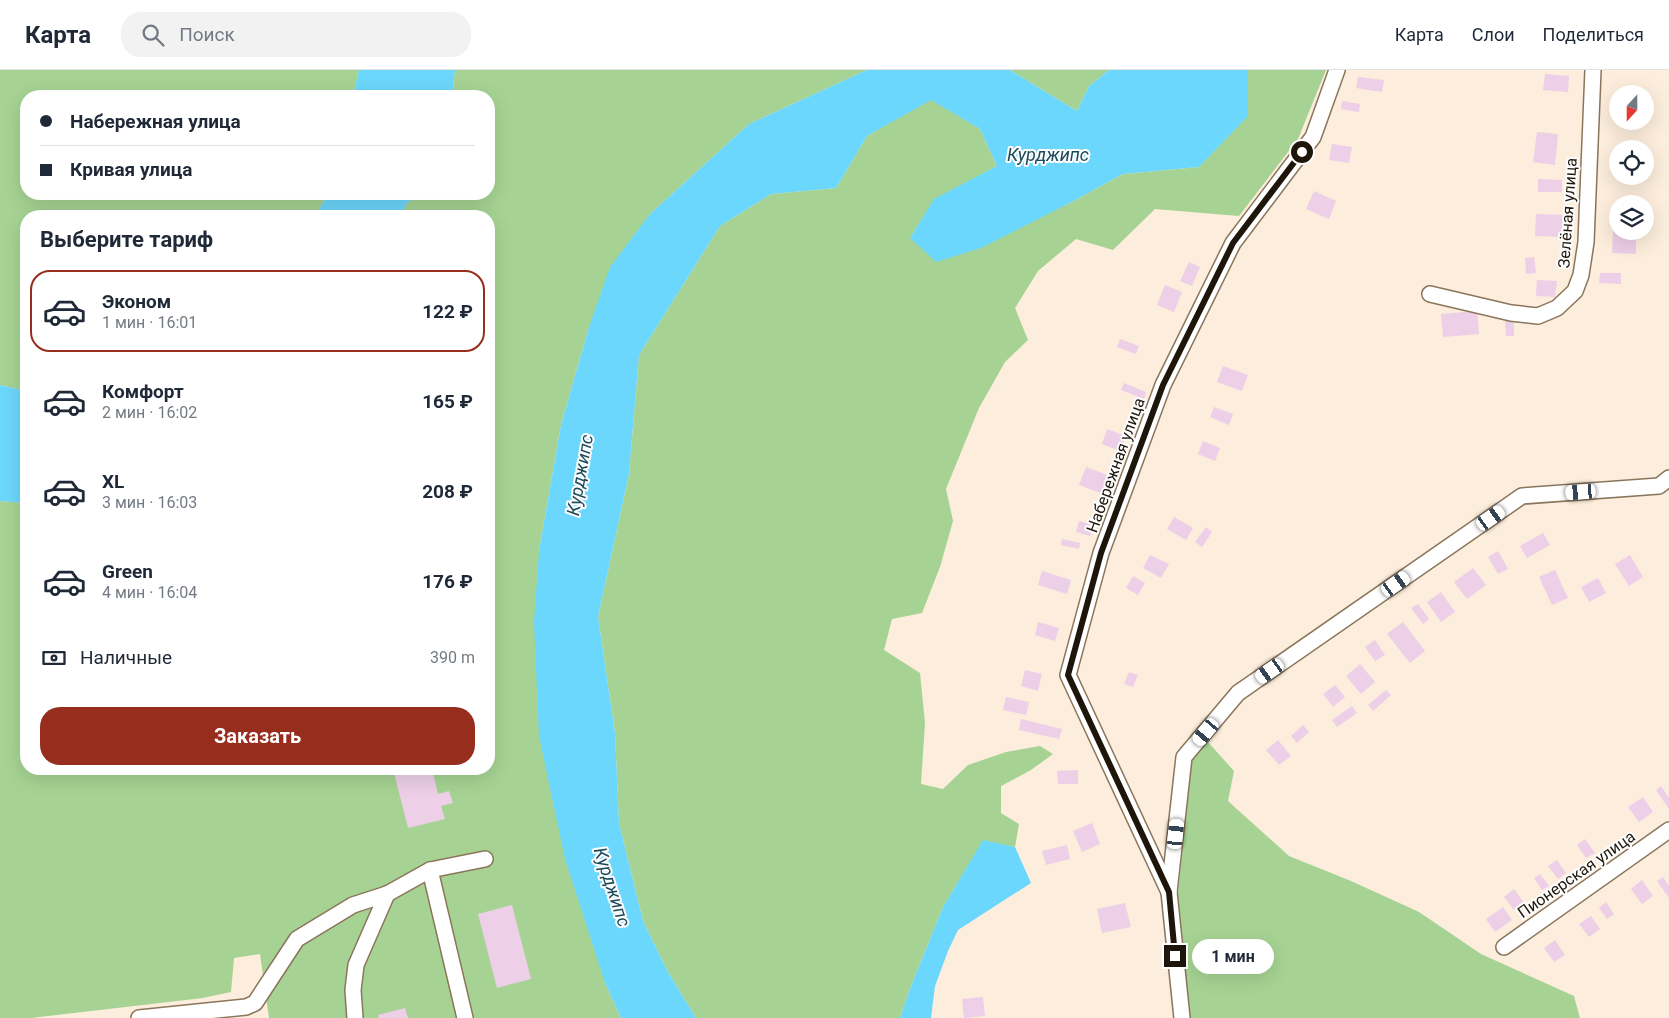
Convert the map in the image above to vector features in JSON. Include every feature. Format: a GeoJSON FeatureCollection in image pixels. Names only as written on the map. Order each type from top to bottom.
{"type":"FeatureCollection","features":[{"type":"Feature","properties":{"kind":"street","name":"Набережная улица"},"geometry":{"type":"LineString","coordinates":[[1169,892],[1068,675],[1101,553],[1163,385],[1233,243],[1313,137],[1337,70]]}},
{"type":"Feature","properties":{"kind":"street","name":"Зелёная улица"},"geometry":{"type":"LineString","coordinates":[[1430,294],[1512,313],[1538,316],[1557,308],[1575,291],[1581,275],[1586,242],[1593,70]]}},
{"type":"Feature","properties":{"kind":"street"},"geometry":{"type":"LineString","coordinates":[[1182,1018],[1169,892],[1184,757],[1238,693],[1522,496],[1659,486],[1669,478]]}},
{"type":"Feature","properties":{"kind":"street","name":"Пионерская улица"},"geometry":{"type":"LineString","coordinates":[[1504,947],[1669,830]]}},
{"type":"Feature","properties":{"kind":"street"},"geometry":{"type":"LineString","coordinates":[[139,1018],[246,1007],[255,1003],[297,939],[353,906],[387,894],[430,870],[485,859]]}},
{"type":"Feature","properties":{"kind":"street"},"geometry":{"type":"LineString","coordinates":[[430,870],[465,1018]]}},
{"type":"Feature","properties":{"kind":"street"},"geometry":{"type":"LineString","coordinates":[[355,1018],[353,990],[356,965],[387,894]]}},
{"type":"Feature","properties":{"kind":"green space"},"geometry":{"type":"Polygon","coordinates":[[[0,70],[359,70],[354,90],[20,90],[20,200],[324,200],[319,210],[20,210],[20,390],[0,385],[0,70]]]}},
{"type":"Feature","properties":{"kind":"green space"},"geometry":{"type":"Polygon","coordinates":[[[455,70],[867,70],[749,124],[650,214],[589,327],[561,425],[539,551],[605,983],[621,1018],[269,1018],[260,954],[234,958],[231,992],[203,998],[31,1018],[0,1018],[0,501],[20,503],[20,775],[495,775],[495,210],[404,210],[407,203],[412,200],[495,200],[495,90],[453,90],[455,70]]]}},
{"type":"Feature","properties":{"kind":"green space"},"geometry":{"type":"Polygon","coordinates":[[[1010,70],[1109,70],[1089,86],[1077,111],[1010,70]]]}},
{"type":"Feature","properties":{"kind":"green space"},"geometry":{"type":"Polygon","coordinates":[[[1248,70],[1326,70],[1298,139],[1239,216],[1155,209],[1113,250],[1076,239],[1038,271],[1015,308],[1028,340],[1005,362],[979,408],[946,489],[953,521],[940,567],[922,613],[892,619],[884,650],[920,673],[925,723],[921,784],[943,789],[968,765],[1006,752],[1040,746],[1053,754],[1031,770],[1001,786],[1001,813],[1019,824],[1015,847],[983,841],[943,907],[900,1018],[696,1018],[668,972],[643,921],[619,823],[615,733],[598,617],[629,474],[639,355],[720,226],[771,194],[836,188],[867,136],[931,99],[980,129],[997,166],[934,200],[910,238],[1066,205],[1123,174],[1199,167],[1247,116],[1248,70]]]}},
{"type":"Feature","properties":{"kind":"green space"},"geometry":{"type":"Polygon","coordinates":[[[1207,741],[1234,771],[1228,801],[1289,856],[1351,881],[1419,912],[1481,954],[1574,996],[1580,1018],[1190,1018],[1180,935],[1178,894],[1192,760],[1207,741]]]}},
{"type":"Feature","properties":{"kind":"water"},"geometry":{"type":"Polygon","coordinates":[[[359,70],[455,70],[453,90],[354,90],[359,70]]]}},
{"type":"Feature","properties":{"kind":"water","name":"Курджипс"},"geometry":{"type":"Polygon","coordinates":[[[867,70],[1010,70],[1077,111],[1089,86],[1109,70],[1248,70],[1248,116],[1199,167],[1123,174],[981,248],[936,262],[910,238],[934,199],[997,166],[980,129],[931,100],[867,136],[836,188],[771,194],[720,226],[639,355],[629,474],[598,617],[615,733],[619,823],[643,921],[668,972],[696,1018],[621,1018],[605,983],[565,859],[539,736],[534,622],[539,551],[561,425],[589,327],[610,267],[650,214],[749,124],[867,70]]]}},
{"type":"Feature","properties":{"kind":"water"},"geometry":{"type":"Polygon","coordinates":[[[324,200],[412,200],[407,203],[404,210],[319,210],[324,200]]]}},
{"type":"Feature","properties":{"kind":"water"},"geometry":{"type":"Polygon","coordinates":[[[0,385],[20,390],[20,503],[0,501],[0,385]]]}},
{"type":"Feature","properties":{"kind":"water"},"geometry":{"type":"Polygon","coordinates":[[[983,840],[1015,847],[1031,883],[958,930],[935,986],[931,1018],[900,1018],[943,907],[983,840]]]}},
{"type":"Feature","properties":{"kind":"building"},"geometry":{"type":"Polygon","coordinates":[[[1545,74],[1569,76],[1568,92],[1543,90],[1545,74]]]}},
{"type":"Feature","properties":{"kind":"building"},"geometry":{"type":"Polygon","coordinates":[[[1358,77],[1384,80],[1382,92],[1356,88],[1358,77]]]}},
{"type":"Feature","properties":{"kind":"building"},"geometry":{"type":"Polygon","coordinates":[[[1342,101],[1360,104],[1359,112],[1341,109],[1342,101]]]}},
{"type":"Feature","properties":{"kind":"building"},"geometry":{"type":"Polygon","coordinates":[[[1537,132],[1558,134],[1555,165],[1533,162],[1537,132]]]}},
{"type":"Feature","properties":{"kind":"building"},"geometry":{"type":"Polygon","coordinates":[[[1332,144],[1352,147],[1349,163],[1329,160],[1332,144]]]}},
{"type":"Feature","properties":{"kind":"building"},"geometry":{"type":"Polygon","coordinates":[[[1538,179],[1562,180],[1562,192],[1538,192],[1538,179]]]}},
{"type":"Feature","properties":{"kind":"building"},"geometry":{"type":"Polygon","coordinates":[[[1314,191],[1336,201],[1329,219],[1306,209],[1314,191]]]}},
{"type":"Feature","properties":{"kind":"building"},"geometry":{"type":"Polygon","coordinates":[[[1536,214],[1563,215],[1562,237],[1535,236],[1536,214]]]}},
{"type":"Feature","properties":{"kind":"building"},"geometry":{"type":"Polygon","coordinates":[[[1613,240],[1636,240],[1636,254],[1612,253],[1613,240]]]}},
{"type":"Feature","properties":{"kind":"building"},"geometry":{"type":"Polygon","coordinates":[[[1534,257],[1536,273],[1526,274],[1525,258],[1534,257]]]}},
{"type":"Feature","properties":{"kind":"building"},"geometry":{"type":"Polygon","coordinates":[[[1189,262],[1200,267],[1192,286],[1180,281],[1189,262]]]}},
{"type":"Feature","properties":{"kind":"building"},"geometry":{"type":"Polygon","coordinates":[[[1600,273],[1621,273],[1621,284],[1599,283],[1600,273]]]}},
{"type":"Feature","properties":{"kind":"building"},"geometry":{"type":"Polygon","coordinates":[[[1537,280],[1557,281],[1555,297],[1536,296],[1537,280]]]}},
{"type":"Feature","properties":{"kind":"building"},"geometry":{"type":"Polygon","coordinates":[[[1165,285],[1182,292],[1174,312],[1157,305],[1165,285]]]}},
{"type":"Feature","properties":{"kind":"building"},"geometry":{"type":"Polygon","coordinates":[[[1477,311],[1479,334],[1443,337],[1441,314],[1477,311]]]}},
{"type":"Feature","properties":{"kind":"building"},"geometry":{"type":"Polygon","coordinates":[[[1505,320],[1514,320],[1514,336],[1506,336],[1505,320]]]}},
{"type":"Feature","properties":{"kind":"building"},"geometry":{"type":"Polygon","coordinates":[[[1120,339],[1139,346],[1136,354],[1117,347],[1120,339]]]}},
{"type":"Feature","properties":{"kind":"building"},"geometry":{"type":"Polygon","coordinates":[[[1223,366],[1248,375],[1242,391],[1217,382],[1223,366]]]}},
{"type":"Feature","properties":{"kind":"building"},"geometry":{"type":"Polygon","coordinates":[[[1124,383],[1146,392],[1144,399],[1121,390],[1124,383]]]}},
{"type":"Feature","properties":{"kind":"building"},"geometry":{"type":"Polygon","coordinates":[[[1214,407],[1233,414],[1229,425],[1210,417],[1214,407]]]}},
{"type":"Feature","properties":{"kind":"building"},"geometry":{"type":"Polygon","coordinates":[[[1107,429],[1126,436],[1120,451],[1102,444],[1107,429]]]}},
{"type":"Feature","properties":{"kind":"building"},"geometry":{"type":"Polygon","coordinates":[[[1203,441],[1220,448],[1215,461],[1198,454],[1203,441]]]}},
{"type":"Feature","properties":{"kind":"building"},"geometry":{"type":"Polygon","coordinates":[[[1086,467],[1110,476],[1103,494],[1079,485],[1086,467]]]}},
{"type":"Feature","properties":{"kind":"building"},"geometry":{"type":"Polygon","coordinates":[[[1174,517],[1193,528],[1186,540],[1167,529],[1174,517]]]}},
{"type":"Feature","properties":{"kind":"building"},"geometry":{"type":"Polygon","coordinates":[[[1079,521],[1093,525],[1090,536],[1076,532],[1079,521]]]}},
{"type":"Feature","properties":{"kind":"building"},"geometry":{"type":"Polygon","coordinates":[[[1206,527],[1212,532],[1202,547],[1195,542],[1206,527]]]}},
{"type":"Feature","properties":{"kind":"building"},"geometry":{"type":"Polygon","coordinates":[[[1543,533],[1550,545],[1527,558],[1520,546],[1543,533]]]}},
{"type":"Feature","properties":{"kind":"building"},"geometry":{"type":"Polygon","coordinates":[[[1062,539],[1080,543],[1079,549],[1061,545],[1062,539]]]}},
{"type":"Feature","properties":{"kind":"building"},"geometry":{"type":"Polygon","coordinates":[[[1498,551],[1508,569],[1498,574],[1488,557],[1498,551]]]}},
{"type":"Feature","properties":{"kind":"building"},"geometry":{"type":"Polygon","coordinates":[[[1150,555],[1169,564],[1161,578],[1143,568],[1150,555]]]}},
{"type":"Feature","properties":{"kind":"building"},"geometry":{"type":"Polygon","coordinates":[[[1630,555],[1643,577],[1629,586],[1615,564],[1630,555]]]}},
{"type":"Feature","properties":{"kind":"building"},"geometry":{"type":"Polygon","coordinates":[[[1473,568],[1486,585],[1467,599],[1454,582],[1473,568]]]}},
{"type":"Feature","properties":{"kind":"building"},"geometry":{"type":"Polygon","coordinates":[[[1555,570],[1568,598],[1552,605],[1539,577],[1555,570]]]}},
{"type":"Feature","properties":{"kind":"building"},"geometry":{"type":"Polygon","coordinates":[[[1042,571],[1071,580],[1067,594],[1038,585],[1042,571]]]}},
{"type":"Feature","properties":{"kind":"building"},"geometry":{"type":"Polygon","coordinates":[[[1133,576],[1145,583],[1138,595],[1126,588],[1133,576]]]}},
{"type":"Feature","properties":{"kind":"building"},"geometry":{"type":"Polygon","coordinates":[[[1598,578],[1606,593],[1589,602],[1581,587],[1598,578]]]}},
{"type":"Feature","properties":{"kind":"building"},"geometry":{"type":"Polygon","coordinates":[[[1441,592],[1455,612],[1441,622],[1427,602],[1441,592]]]}},
{"type":"Feature","properties":{"kind":"building"},"geometry":{"type":"Polygon","coordinates":[[[1418,604],[1429,619],[1423,624],[1411,608],[1418,604]]]}},
{"type":"Feature","properties":{"kind":"building"},"geometry":{"type":"Polygon","coordinates":[[[1038,622],[1059,628],[1055,641],[1035,635],[1038,622]]]}},
{"type":"Feature","properties":{"kind":"building"},"geometry":{"type":"Polygon","coordinates":[[[1403,622],[1425,651],[1410,663],[1387,634],[1403,622]]]}},
{"type":"Feature","properties":{"kind":"building"},"geometry":{"type":"Polygon","coordinates":[[[1375,640],[1385,655],[1375,661],[1365,647],[1375,640]]]}},
{"type":"Feature","properties":{"kind":"building"},"geometry":{"type":"Polygon","coordinates":[[[1360,664],[1375,682],[1361,694],[1346,676],[1360,664]]]}},
{"type":"Feature","properties":{"kind":"building"},"geometry":{"type":"Polygon","coordinates":[[[1025,670],[1042,674],[1038,691],[1021,686],[1025,670]]]}},
{"type":"Feature","properties":{"kind":"building"},"geometry":{"type":"Polygon","coordinates":[[[1129,672],[1138,675],[1133,687],[1124,684],[1129,672]]]}},
{"type":"Feature","properties":{"kind":"building"},"geometry":{"type":"Polygon","coordinates":[[[1335,685],[1345,697],[1333,707],[1323,694],[1335,685]]]}},
{"type":"Feature","properties":{"kind":"building"},"geometry":{"type":"Polygon","coordinates":[[[1386,690],[1391,695],[1373,711],[1368,705],[1386,690]]]}},
{"type":"Feature","properties":{"kind":"building"},"geometry":{"type":"Polygon","coordinates":[[[1006,697],[1029,702],[1026,715],[1003,710],[1006,697]]]}},
{"type":"Feature","properties":{"kind":"building"},"geometry":{"type":"Polygon","coordinates":[[[1352,706],[1357,713],[1337,727],[1332,720],[1352,706]]]}},
{"type":"Feature","properties":{"kind":"building"},"geometry":{"type":"Polygon","coordinates":[[[1021,719],[1062,729],[1059,739],[1019,730],[1021,719]]]}},
{"type":"Feature","properties":{"kind":"building"},"geometry":{"type":"Polygon","coordinates":[[[1303,725],[1309,732],[1297,743],[1291,736],[1303,725]]]}},
{"type":"Feature","properties":{"kind":"building"},"geometry":{"type":"Polygon","coordinates":[[[1278,740],[1291,756],[1279,765],[1266,750],[1278,740]]]}},
{"type":"Feature","properties":{"kind":"building"},"geometry":{"type":"Polygon","coordinates":[[[1078,770],[1078,784],[1058,784],[1057,771],[1078,770]]]}},
{"type":"Feature","properties":{"kind":"building"},"geometry":{"type":"Polygon","coordinates":[[[395,775],[433,775],[438,794],[449,791],[453,803],[441,806],[445,819],[408,828],[395,775]]]}},
{"type":"Feature","properties":{"kind":"building"},"geometry":{"type":"Polygon","coordinates":[[[1661,786],[1669,798],[1669,809],[1656,790],[1661,786]]]}},
{"type":"Feature","properties":{"kind":"building"},"geometry":{"type":"Polygon","coordinates":[[[1643,797],[1653,812],[1639,822],[1628,807],[1643,797]]]}},
{"type":"Feature","properties":{"kind":"building"},"geometry":{"type":"Polygon","coordinates":[[[1092,823],[1100,844],[1082,852],[1073,831],[1092,823]]]}},
{"type":"Feature","properties":{"kind":"building"},"geometry":{"type":"Polygon","coordinates":[[[1585,839],[1595,853],[1586,858],[1577,845],[1585,839]]]}},
{"type":"Feature","properties":{"kind":"building"},"geometry":{"type":"Polygon","coordinates":[[[1067,845],[1070,859],[1046,865],[1042,851],[1067,845]]]}},
{"type":"Feature","properties":{"kind":"building"},"geometry":{"type":"Polygon","coordinates":[[[1557,860],[1566,873],[1558,879],[1548,866],[1557,860]]]}},
{"type":"Feature","properties":{"kind":"building"},"geometry":{"type":"Polygon","coordinates":[[[1540,874],[1549,886],[1542,890],[1534,878],[1540,874]]]}},
{"type":"Feature","properties":{"kind":"building"},"geometry":{"type":"Polygon","coordinates":[[[1663,877],[1669,886],[1669,898],[1657,881],[1663,877]]]}},
{"type":"Feature","properties":{"kind":"building"},"geometry":{"type":"Polygon","coordinates":[[[1642,880],[1653,896],[1642,904],[1631,889],[1642,880]]]}},
{"type":"Feature","properties":{"kind":"building"},"geometry":{"type":"Polygon","coordinates":[[[1514,889],[1524,903],[1514,910],[1504,897],[1514,889]]]}},
{"type":"Feature","properties":{"kind":"building"},"geometry":{"type":"Polygon","coordinates":[[[1606,902],[1614,914],[1607,919],[1599,908],[1606,902]]]}},
{"type":"Feature","properties":{"kind":"building"},"geometry":{"type":"Polygon","coordinates":[[[1125,903],[1131,927],[1102,933],[1097,909],[1125,903]]]}},
{"type":"Feature","properties":{"kind":"building"},"geometry":{"type":"Polygon","coordinates":[[[512,905],[531,979],[497,988],[478,914],[512,905]]]}},
{"type":"Feature","properties":{"kind":"building"},"geometry":{"type":"Polygon","coordinates":[[[1503,907],[1512,920],[1495,932],[1486,919],[1503,907]]]}},
{"type":"Feature","properties":{"kind":"building"},"geometry":{"type":"Polygon","coordinates":[[[1591,916],[1600,929],[1589,937],[1579,924],[1591,916]]]}},
{"type":"Feature","properties":{"kind":"building"},"geometry":{"type":"Polygon","coordinates":[[[1555,940],[1565,955],[1554,962],[1544,948],[1555,940]]]}},
{"type":"Feature","properties":{"kind":"building"},"geometry":{"type":"Polygon","coordinates":[[[983,997],[985,1016],[964,1018],[962,999],[983,997]]]}},
{"type":"Feature","properties":{"kind":"building"},"geometry":{"type":"Polygon","coordinates":[[[405,1008],[408,1018],[379,1018],[378,1015],[405,1008]]]}},
{"type":"Feature","properties":{"kind":"route"},"geometry":{"type":"LineString","coordinates":[[1175,956],[1169,892],[1068,675],[1101,553],[1163,385],[1233,243],[1302,152]]}}]}
